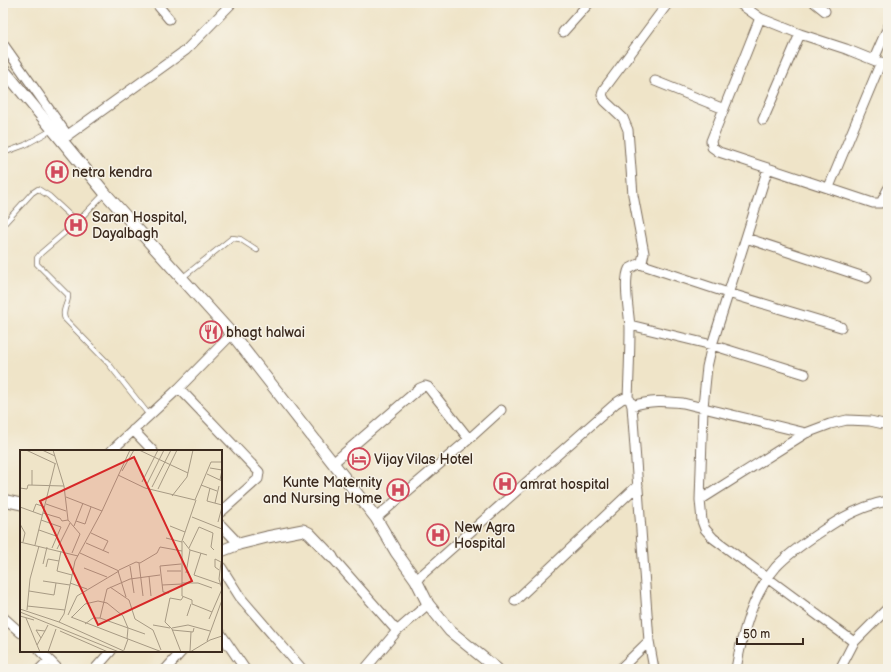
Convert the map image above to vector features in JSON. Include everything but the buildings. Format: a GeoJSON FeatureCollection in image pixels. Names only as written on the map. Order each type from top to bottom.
{"type":"FeatureCollection","features":[{"type":"Feature","properties":{"kind":"street"},"geometry":{"type":"LineString","coordinates":[[156,3],[169,19]]}},
{"type":"Feature","properties":{"kind":"street"},"geometry":{"type":"LineString","coordinates":[[65,138],[186,50],[232,3]]}},
{"type":"Feature","properties":{"kind":"street"},"geometry":{"type":"LineString","coordinates":[[563,32],[588,3]]}},
{"type":"Feature","properties":{"kind":"street"},"geometry":{"type":"LineString","coordinates":[[654,669],[648,641],[638,485],[630,402],[630,325],[627,273],[631,268],[640,264],[644,260],[644,253],[633,195],[628,130],[623,118],[605,101],[602,95],[604,89],[668,3]]}},
{"type":"Feature","properties":{"kind":"street"},"geometry":{"type":"LineString","coordinates":[[739,3],[760,18],[800,34],[881,62]]}},
{"type":"Feature","properties":{"kind":"street"},"geometry":{"type":"LineString","coordinates":[[815,3],[826,11]]}},
{"type":"Feature","properties":{"kind":"street"},"geometry":{"type":"LineString","coordinates":[[760,18],[711,140],[712,148],[719,152],[877,204],[881,203],[888,188]]}},
{"type":"Feature","properties":{"kind":"street"},"geometry":{"type":"LineString","coordinates":[[829,187],[881,62],[888,27]]}},
{"type":"Feature","properties":{"kind":"street"},"geometry":{"type":"LineString","coordinates":[[763,120],[800,34]]}},
{"type":"Feature","properties":{"kind":"street"},"geometry":{"type":"LineString","coordinates":[[3,44],[65,138],[104,192],[232,334],[376,518],[396,552],[416,580],[428,604],[450,631],[497,669]]}},
{"type":"Feature","properties":{"kind":"street"},"geometry":{"type":"LineString","coordinates":[[3,68],[52,130],[65,138]]}},
{"type":"Feature","properties":{"kind":"street"},"geometry":{"type":"LineString","coordinates":[[655,81],[724,108]]}},
{"type":"Feature","properties":{"kind":"street"},"geometry":{"type":"LineString","coordinates":[[768,168],[712,345],[707,367],[703,407],[700,500],[702,521],[705,529],[713,538],[854,642]]}},
{"type":"Feature","properties":{"kind":"street"},"geometry":{"type":"LineString","coordinates":[[746,238],[867,278]]}},
{"type":"Feature","properties":{"kind":"street"},"geometry":{"type":"LineString","coordinates":[[640,264],[728,293],[841,327]]}},
{"type":"Feature","properties":{"kind":"street"},"geometry":{"type":"LineString","coordinates":[[630,325],[712,345],[805,374]]}},
{"type":"Feature","properties":{"kind":"street"},"geometry":{"type":"LineString","coordinates":[[112,450],[179,388],[232,334]]}},
{"type":"Feature","properties":{"kind":"street"},"geometry":{"type":"LineString","coordinates":[[333,463],[420,388],[425,386],[428,387],[469,439]]}},
{"type":"Feature","properties":{"kind":"street"},"geometry":{"type":"LineString","coordinates":[[179,388],[259,472],[259,477],[256,481],[222,511]]}},
{"type":"Feature","properties":{"kind":"street"},"geometry":{"type":"LineString","coordinates":[[416,580],[622,398],[630,402],[667,401],[703,407],[806,433]]}},
{"type":"Feature","properties":{"kind":"street"},"geometry":{"type":"LineString","coordinates":[[376,518],[501,410]]}},
{"type":"Feature","properties":{"kind":"street"},"geometry":{"type":"LineString","coordinates":[[700,500],[806,433],[847,420],[870,420],[888,425]]}},
{"type":"Feature","properties":{"kind":"street"},"geometry":{"type":"LineString","coordinates":[[133,430],[152,450]]}},
{"type":"Feature","properties":{"kind":"street"},"geometry":{"type":"LineString","coordinates":[[516,602],[638,485]]}},
{"type":"Feature","properties":{"kind":"street"},"geometry":{"type":"LineString","coordinates":[[3,500],[20,504]]}},
{"type":"Feature","properties":{"kind":"street"},"geometry":{"type":"LineString","coordinates":[[736,669],[746,624],[758,595],[768,578],[786,557],[828,526],[866,506],[888,501]]}},
{"type":"Feature","properties":{"kind":"street"},"geometry":{"type":"LineString","coordinates":[[222,526],[238,544]]}},
{"type":"Feature","properties":{"kind":"street"},"geometry":{"type":"LineString","coordinates":[[222,551],[238,544],[292,531],[303,530],[309,533],[396,631]]}},
{"type":"Feature","properties":{"kind":"street"},"geometry":{"type":"LineString","coordinates":[[222,570],[240,597],[302,669]]}},
{"type":"Feature","properties":{"kind":"street"},"geometry":{"type":"LineString","coordinates":[[365,669],[396,631],[428,604]]}},
{"type":"Feature","properties":{"kind":"street"},"geometry":{"type":"LineString","coordinates":[[840,669],[854,642],[888,608]]}},
{"type":"Feature","properties":{"kind":"street"},"geometry":{"type":"LineString","coordinates":[[3,617],[20,632]]}},
{"type":"Feature","properties":{"kind":"street"},"geometry":{"type":"LineString","coordinates":[[222,635],[245,669]]}},
{"type":"Feature","properties":{"kind":"street"},"geometry":{"type":"LineString","coordinates":[[620,669],[648,641]]}},
{"type":"Feature","properties":{"kind":"street"},"geometry":{"type":"LineString","coordinates":[[41,652],[58,669]]}},
{"type":"Feature","properties":{"kind":"street"},"geometry":{"type":"LineString","coordinates":[[95,669],[110,652]]}},
{"type":"Feature","properties":{"kind":"street"},"geometry":{"type":"LineString","coordinates":[[166,669],[181,652]]}},
{"type":"Feature","properties":{"kind":"street"},"geometry":{"type":"LineString","coordinates":[[40,669],[49,660]]}},
{"type":"Feature","properties":{"kind":"lane"},"geometry":{"type":"LineString","coordinates":[[3,153],[25,145],[52,130]]}},
{"type":"Feature","properties":{"kind":"lane"},"geometry":{"type":"LineString","coordinates":[[3,226],[32,192],[38,189],[49,196],[77,222]]}},
{"type":"Feature","properties":{"kind":"lane"},"geometry":{"type":"LineString","coordinates":[[104,192],[77,222],[41,253],[37,258],[37,264],[68,295],[69,298],[63,312],[64,319],[108,363],[149,415]]}},
{"type":"Feature","properties":{"kind":"lane"},"geometry":{"type":"LineString","coordinates":[[182,278],[232,238],[240,239],[257,250]]}},
{"type":"Feature","properties":{"kind":"place","name":"netra kendra"},"geometry":{"type":"Point","coordinates":[57,172]}},
{"type":"Feature","properties":{"kind":"place","name":"Saran Hospital, Dayalbagh"},"geometry":{"type":"Point","coordinates":[76,225]}},
{"type":"Feature","properties":{"kind":"place","name":"bhagt halwai"},"geometry":{"type":"Point","coordinates":[211,332]}},
{"type":"Feature","properties":{"kind":"place","name":"Vijay Vilas Hotel"},"geometry":{"type":"Point","coordinates":[359,459]}},
{"type":"Feature","properties":{"kind":"place","name":"amrat hospital"},"geometry":{"type":"Point","coordinates":[505,484]}},
{"type":"Feature","properties":{"kind":"place","name":"Kunte Maternity and Nursing Home"},"geometry":{"type":"Point","coordinates":[398,490]}},
{"type":"Feature","properties":{"kind":"place","name":"New Agra Hospital"},"geometry":{"type":"Point","coordinates":[438,535]}}]}
